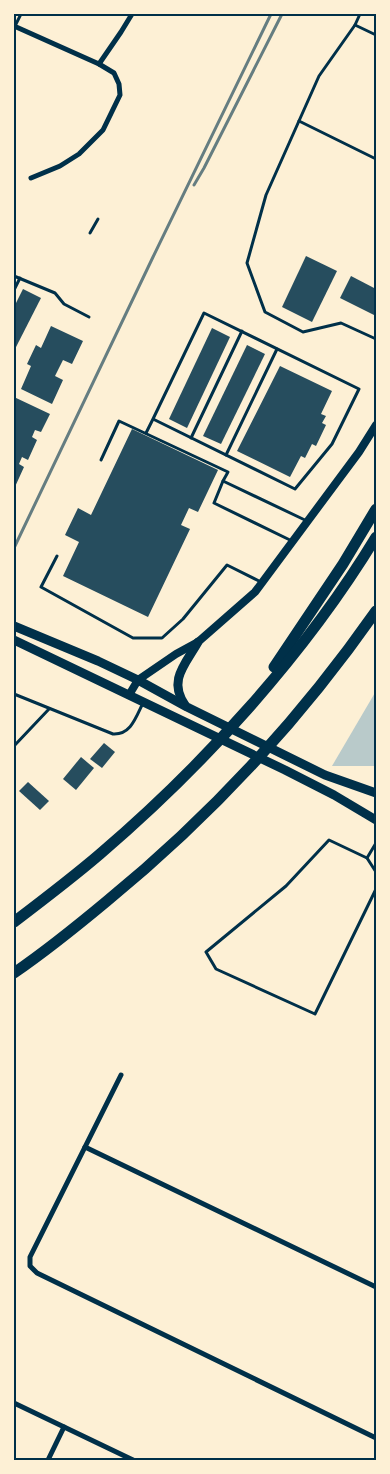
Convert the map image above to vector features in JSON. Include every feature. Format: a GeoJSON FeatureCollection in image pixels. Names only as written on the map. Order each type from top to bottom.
{"type":"FeatureCollection","features":[{"type":"Feature","properties":{"kind":"highway"},"geometry":{"type":"LineString","coordinates":[[237,720],[327,588],[376,509]]}},
{"type":"Feature","properties":{"kind":"highway"},"geometry":{"type":"LineString","coordinates":[[14,922],[99,855],[200,760],[275,676],[324,614],[376,538]]}},
{"type":"Feature","properties":{"kind":"highway"},"geometry":{"type":"LineString","coordinates":[[14,973],[84,920],[127,884],[222,798],[310,698],[376,611]]}},
{"type":"Feature","properties":{"kind":"main road"},"geometry":{"type":"LineString","coordinates":[[14,626],[138,680],[187,708],[325,774],[376,793]]}},
{"type":"Feature","properties":{"kind":"main road"},"geometry":{"type":"LineString","coordinates":[[14,640],[285,770],[334,795],[376,820]]}},
{"type":"Feature","properties":{"kind":"main road"},"geometry":{"type":"LineString","coordinates":[[187,708],[180,698],[177,688],[179,676],[198,642]]}},
{"type":"Feature","properties":{"kind":"street"},"geometry":{"type":"LineString","coordinates":[[99,64],[132,14]]}},
{"type":"Feature","properties":{"kind":"street"},"geometry":{"type":"LineString","coordinates":[[14,26],[99,64],[114,73],[119,84],[120,95],[103,130],[79,154],[60,166],[31,178]]}},
{"type":"Feature","properties":{"kind":"street"},"geometry":{"type":"LineString","coordinates":[[129,695],[138,680],[176,654],[198,642],[254,592],[376,425]]}},
{"type":"Feature","properties":{"kind":"street"},"geometry":{"type":"LineString","coordinates":[[121,1075],[30,1257],[30,1266],[36,1274],[376,1438]]}},
{"type":"Feature","properties":{"kind":"street"},"geometry":{"type":"LineString","coordinates":[[85,1147],[376,1287]]}},
{"type":"Feature","properties":{"kind":"street"},"geometry":{"type":"LineString","coordinates":[[14,1403],[133,1460]]}},
{"type":"Feature","properties":{"kind":"street"},"geometry":{"type":"LineString","coordinates":[[48,1460],[64,1427]]}},
{"type":"Feature","properties":{"kind":"lane"},"geometry":{"type":"LineString","coordinates":[[14,26],[21,14]]}},
{"type":"Feature","properties":{"kind":"lane"},"geometry":{"type":"LineString","coordinates":[[360,14],[355,25],[319,76],[266,194],[247,263],[265,312],[303,332],[341,323],[376,339]]}},
{"type":"Feature","properties":{"kind":"lane"},"geometry":{"type":"LineString","coordinates":[[355,25],[376,34]]}},
{"type":"Feature","properties":{"kind":"lane"},"geometry":{"type":"LineString","coordinates":[[299,121],[376,160]]}},
{"type":"Feature","properties":{"kind":"lane"},"geometry":{"type":"LineString","coordinates":[[90,232],[98,219]]}},
{"type":"Feature","properties":{"kind":"lane"},"geometry":{"type":"LineString","coordinates":[[14,276],[55,293],[64,304],[89,317]]}},
{"type":"Feature","properties":{"kind":"lane"},"geometry":{"type":"LineString","coordinates":[[14,290],[20,278]]}},
{"type":"Feature","properties":{"kind":"lane"},"geometry":{"type":"LineString","coordinates":[[146,433],[204,313],[359,390],[332,444],[295,489],[153,419]]}},
{"type":"Feature","properties":{"kind":"lane"},"geometry":{"type":"LineString","coordinates":[[191,438],[242,331]]}},
{"type":"Feature","properties":{"kind":"lane"},"geometry":{"type":"LineString","coordinates":[[226,455],[277,349]]}},
{"type":"Feature","properties":{"kind":"lane"},"geometry":{"type":"LineString","coordinates":[[101,460],[119,421],[228,472],[214,503],[292,541]]}},
{"type":"Feature","properties":{"kind":"lane"},"geometry":{"type":"LineString","coordinates":[[223,481],[307,521]]}},
{"type":"Feature","properties":{"kind":"lane"},"geometry":{"type":"LineString","coordinates":[[57,556],[41,587],[133,638],[162,638],[183,619],[227,565],[262,582]]}},
{"type":"Feature","properties":{"kind":"lane"},"geometry":{"type":"LineString","coordinates":[[14,694],[113,734],[120,734],[129,730],[144,702]]}},
{"type":"Feature","properties":{"kind":"lane"},"geometry":{"type":"LineString","coordinates":[[14,746],[49,709]]}},
{"type":"Feature","properties":{"kind":"lane"},"geometry":{"type":"LineString","coordinates":[[376,872],[367,858],[329,840],[286,886],[206,952],[216,969],[314,1014],[376,889]]}},
{"type":"Feature","properties":{"kind":"lane"},"geometry":{"type":"LineString","coordinates":[[367,858],[376,843]]}},
{"type":"Feature","properties":{"kind":"shaded area"},"geometry":{"type":"Polygon","coordinates":[[[376,691],[376,766],[332,766],[376,691]]]}},
{"type":"Feature","properties":{"kind":"building"},"geometry":{"type":"Polygon","coordinates":[[[306,256],[337,271],[312,322],[282,307],[306,256]]]}},
{"type":"Feature","properties":{"kind":"building"},"geometry":{"type":"Polygon","coordinates":[[[351,276],[376,289],[376,316],[340,298],[351,276]]]}},
{"type":"Feature","properties":{"kind":"building"},"geometry":{"type":"Polygon","coordinates":[[[23,289],[41,298],[14,351],[14,307],[23,289]]]}},
{"type":"Feature","properties":{"kind":"building"},"geometry":{"type":"Polygon","coordinates":[[[51,326],[83,341],[72,364],[63,360],[55,376],[63,380],[52,404],[21,389],[31,366],[27,364],[36,345],[41,348],[51,326]]]}},
{"type":"Feature","properties":{"kind":"building"},"geometry":{"type":"Polygon","coordinates":[[[212,328],[230,337],[187,428],[169,419],[212,328]]]}},
{"type":"Feature","properties":{"kind":"building"},"geometry":{"type":"Polygon","coordinates":[[[247,345],[265,354],[221,444],[203,436],[247,345]]]}},
{"type":"Feature","properties":{"kind":"building"},"geometry":{"type":"Polygon","coordinates":[[[280,366],[332,391],[321,414],[326,416],[322,423],[326,425],[316,446],[312,444],[305,458],[301,456],[290,477],[237,451],[280,366]]]}},
{"type":"Feature","properties":{"kind":"building"},"geometry":{"type":"Polygon","coordinates":[[[14,397],[50,414],[41,432],[35,430],[32,437],[37,440],[28,460],[22,457],[19,464],[24,467],[14,489],[14,397]]]}},
{"type":"Feature","properties":{"kind":"building"},"geometry":{"type":"Polygon","coordinates":[[[132,429],[218,470],[198,512],[189,508],[181,525],[190,529],[148,617],[63,576],[79,542],[65,535],[78,508],[91,515],[132,429]]]}},
{"type":"Feature","properties":{"kind":"building"},"geometry":{"type":"Polygon","coordinates":[[[104,743],[115,752],[102,768],[90,759],[104,743]]]}},
{"type":"Feature","properties":{"kind":"building"},"geometry":{"type":"Polygon","coordinates":[[[81,757],[94,768],[76,790],[63,779],[81,757]]]}},
{"type":"Feature","properties":{"kind":"building"},"geometry":{"type":"Polygon","coordinates":[[[28,782],[49,801],[40,810],[19,791],[28,782]]]}},
{"type":"Feature","properties":{"kind":"railway"},"geometry":{"type":"LineString","coordinates":[[14,548],[271,14]]}},
{"type":"Feature","properties":{"kind":"railway"},"geometry":{"type":"LineString","coordinates":[[194,185],[282,14]]}}]}
